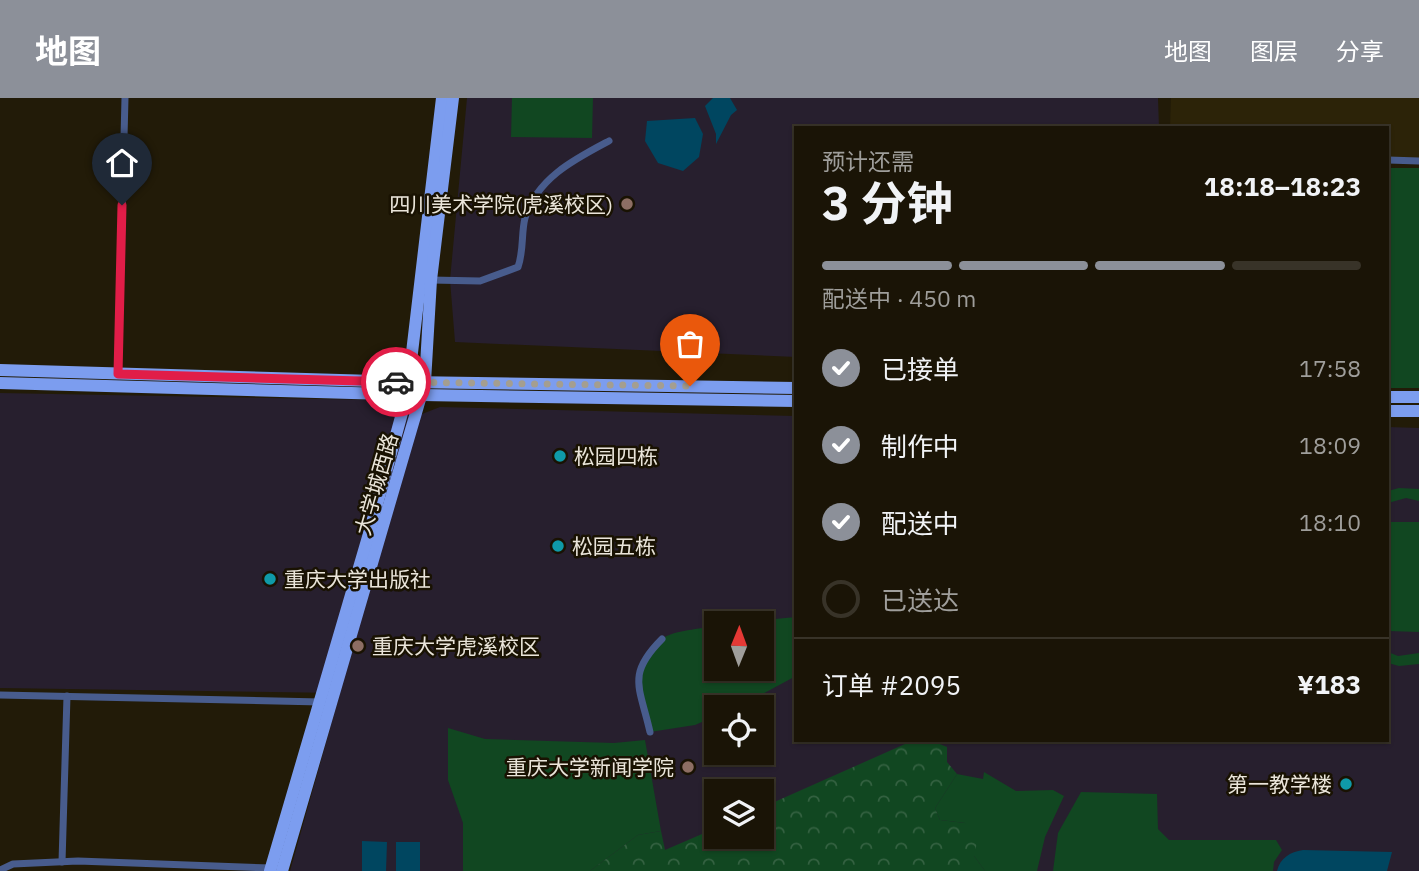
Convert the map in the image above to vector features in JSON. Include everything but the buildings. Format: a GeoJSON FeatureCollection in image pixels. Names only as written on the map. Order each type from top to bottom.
{"type":"FeatureCollection","features":[{"type":"Feature","properties":{"kind":"main road","name":"大学城西路"},"geometry":{"type":"LineString","coordinates":[[326,703],[408,388],[442,98]]}},
{"type":"Feature","properties":{"kind":"main road","name":"大学城西路"},"geometry":{"type":"LineString","coordinates":[[275,870],[423,388],[431,280],[453,98]]}},
{"type":"Feature","properties":{"kind":"main road"},"geometry":{"type":"LineString","coordinates":[[0,370],[408,388]]}},
{"type":"Feature","properties":{"kind":"main road"},"geometry":{"type":"LineString","coordinates":[[0,383],[408,388],[794,388]]}},
{"type":"Feature","properties":{"kind":"main road"},"geometry":{"type":"LineString","coordinates":[[423,388],[794,401]]}},
{"type":"Feature","properties":{"kind":"main road"},"geometry":{"type":"LineString","coordinates":[[1389,397],[1419,397]]}},
{"type":"Feature","properties":{"kind":"main road"},"geometry":{"type":"LineString","coordinates":[[1389,411],[1419,411]]}},
{"type":"Feature","properties":{"kind":"street"},"geometry":{"type":"LineString","coordinates":[[118,374],[125,98]]}},
{"type":"Feature","properties":{"kind":"street"},"geometry":{"type":"LineString","coordinates":[[431,280],[480,281],[518,267],[523,253],[524,221],[531,200],[563,166],[609,141]]}},
{"type":"Feature","properties":{"kind":"street"},"geometry":{"type":"LineString","coordinates":[[1389,160],[1419,161]]}},
{"type":"Feature","properties":{"kind":"street"},"geometry":{"type":"LineString","coordinates":[[650,732],[638,672],[646,655],[662,639]]}},
{"type":"Feature","properties":{"kind":"street"},"geometry":{"type":"LineString","coordinates":[[0,695],[326,703]]}},
{"type":"Feature","properties":{"kind":"street"},"geometry":{"type":"LineString","coordinates":[[62,862],[67,696]]}},
{"type":"Feature","properties":{"kind":"street"},"geometry":{"type":"LineString","coordinates":[[0,870],[13,864],[62,862],[275,870]]}},
{"type":"Feature","properties":{"kind":"shaded area","name":"四川美术学院(虎溪校区)"},"geometry":{"type":"Polygon","coordinates":[[[467,98],[1158,98],[1159,126],[794,126],[794,357],[455,342],[450,280],[467,98]]]}},
{"type":"Feature","properties":{"kind":"shaded area"},"geometry":{"type":"Polygon","coordinates":[[[1171,98],[1419,98],[1419,161],[1389,161],[1389,126],[1170,126],[1171,98]]]}},
{"type":"Feature","properties":{"kind":"shaded area","name":"重庆大学虎溪校区"},"geometry":{"type":"Polygon","coordinates":[[[0,393],[377,400],[391,413],[422,414],[440,407],[794,416],[794,742],[1389,742],[1389,427],[1419,428],[1419,871],[290,871],[340,693],[0,688],[0,393]]]}},
{"type":"Feature","properties":{"kind":"green space"},"geometry":{"type":"Polygon","coordinates":[[[512,98],[593,98],[592,138],[511,137],[512,98]]]}},
{"type":"Feature","properties":{"kind":"green space"},"geometry":{"type":"Polygon","coordinates":[[[1389,168],[1419,168],[1419,388],[1389,388],[1389,168]]]}},
{"type":"Feature","properties":{"kind":"green space"},"geometry":{"type":"Polygon","coordinates":[[[1399,488],[1419,489],[1419,501],[1406,498],[1389,503],[1389,491],[1399,488]]]}},
{"type":"Feature","properties":{"kind":"green space"},"geometry":{"type":"Polygon","coordinates":[[[1389,522],[1419,522],[1419,632],[1389,631],[1389,522]]]}},
{"type":"Feature","properties":{"kind":"green space"},"geometry":{"type":"Polygon","coordinates":[[[794,617],[794,677],[760,695],[704,695],[704,721],[650,732],[641,683],[645,658],[661,639],[704,628],[704,681],[774,681],[774,619],[794,617]]]}},
{"type":"Feature","properties":{"kind":"green space"},"geometry":{"type":"Polygon","coordinates":[[[1389,652],[1398,656],[1419,653],[1419,664],[1399,666],[1389,663],[1389,652]]]}},
{"type":"Feature","properties":{"kind":"green space"},"geometry":{"type":"Polygon","coordinates":[[[448,728],[485,739],[614,743],[645,740],[661,831],[638,835],[590,871],[463,871],[463,823],[448,780],[448,728]]]}},
{"type":"Feature","properties":{"kind":"green space"},"geometry":{"type":"Polygon","coordinates":[[[910,742],[935,742],[947,747],[947,762],[957,774],[935,808],[940,820],[965,823],[978,838],[974,856],[985,871],[590,871],[638,835],[661,831],[665,850],[704,833],[704,849],[774,849],[774,802],[910,742]]]}},
{"type":"Feature","properties":{"kind":"green space"},"geometry":{"type":"Polygon","coordinates":[[[984,772],[1016,791],[1053,790],[1064,796],[1045,837],[1037,871],[985,871],[974,856],[965,823],[940,820],[935,808],[957,774],[983,779],[984,772]]]}},
{"type":"Feature","properties":{"kind":"green space"},"geometry":{"type":"Polygon","coordinates":[[[1081,792],[1157,794],[1158,829],[1169,840],[1276,840],[1282,850],[1274,862],[1273,871],[1053,871],[1058,833],[1081,792]]]}},
{"type":"Feature","properties":{"kind":"water"},"geometry":{"type":"Polygon","coordinates":[[[713,98],[730,98],[737,110],[731,115],[716,144],[716,134],[705,106],[713,98]]]}},
{"type":"Feature","properties":{"kind":"water"},"geometry":{"type":"Polygon","coordinates":[[[695,118],[703,134],[699,157],[683,171],[658,163],[645,141],[647,121],[695,118]]]}},
{"type":"Feature","properties":{"kind":"water"},"geometry":{"type":"Polygon","coordinates":[[[362,841],[387,842],[386,871],[362,871],[362,841]]]}},
{"type":"Feature","properties":{"kind":"water"},"geometry":{"type":"Polygon","coordinates":[[[396,842],[420,842],[420,871],[396,871],[396,842]]]}},
{"type":"Feature","properties":{"kind":"water"},"geometry":{"type":"Polygon","coordinates":[[[1303,850],[1392,852],[1387,871],[1277,871],[1286,856],[1303,850]]]}},
{"type":"Feature","properties":{"kind":"way so far"},"geometry":{"type":"LineString","coordinates":[[396,382],[690,386]]}},
{"type":"Feature","properties":{"kind":"place","name":"四川美术学院(虎溪校区)"},"geometry":{"type":"Point","coordinates":[627,204]}},
{"type":"Feature","properties":{"kind":"place","name":"松园四栋"},"geometry":{"type":"Point","coordinates":[560,456]}},
{"type":"Feature","properties":{"kind":"place","name":"松园五栋"},"geometry":{"type":"Point","coordinates":[558,546]}},
{"type":"Feature","properties":{"kind":"place","name":"重庆大学出版社"},"geometry":{"type":"Point","coordinates":[270,579]}},
{"type":"Feature","properties":{"kind":"place","name":"重庆大学虎溪校区"},"geometry":{"type":"Point","coordinates":[358,646]}},
{"type":"Feature","properties":{"kind":"place","name":"重庆大学新闻学院"},"geometry":{"type":"Point","coordinates":[688,767]}},
{"type":"Feature","properties":{"kind":"place","name":"第一教学楼"},"geometry":{"type":"Point","coordinates":[1346,784]}},
{"type":"Feature","properties":{"kind":"route"},"geometry":{"type":"LineString","coordinates":[[122,205],[118,374],[396,382]]}}]}
